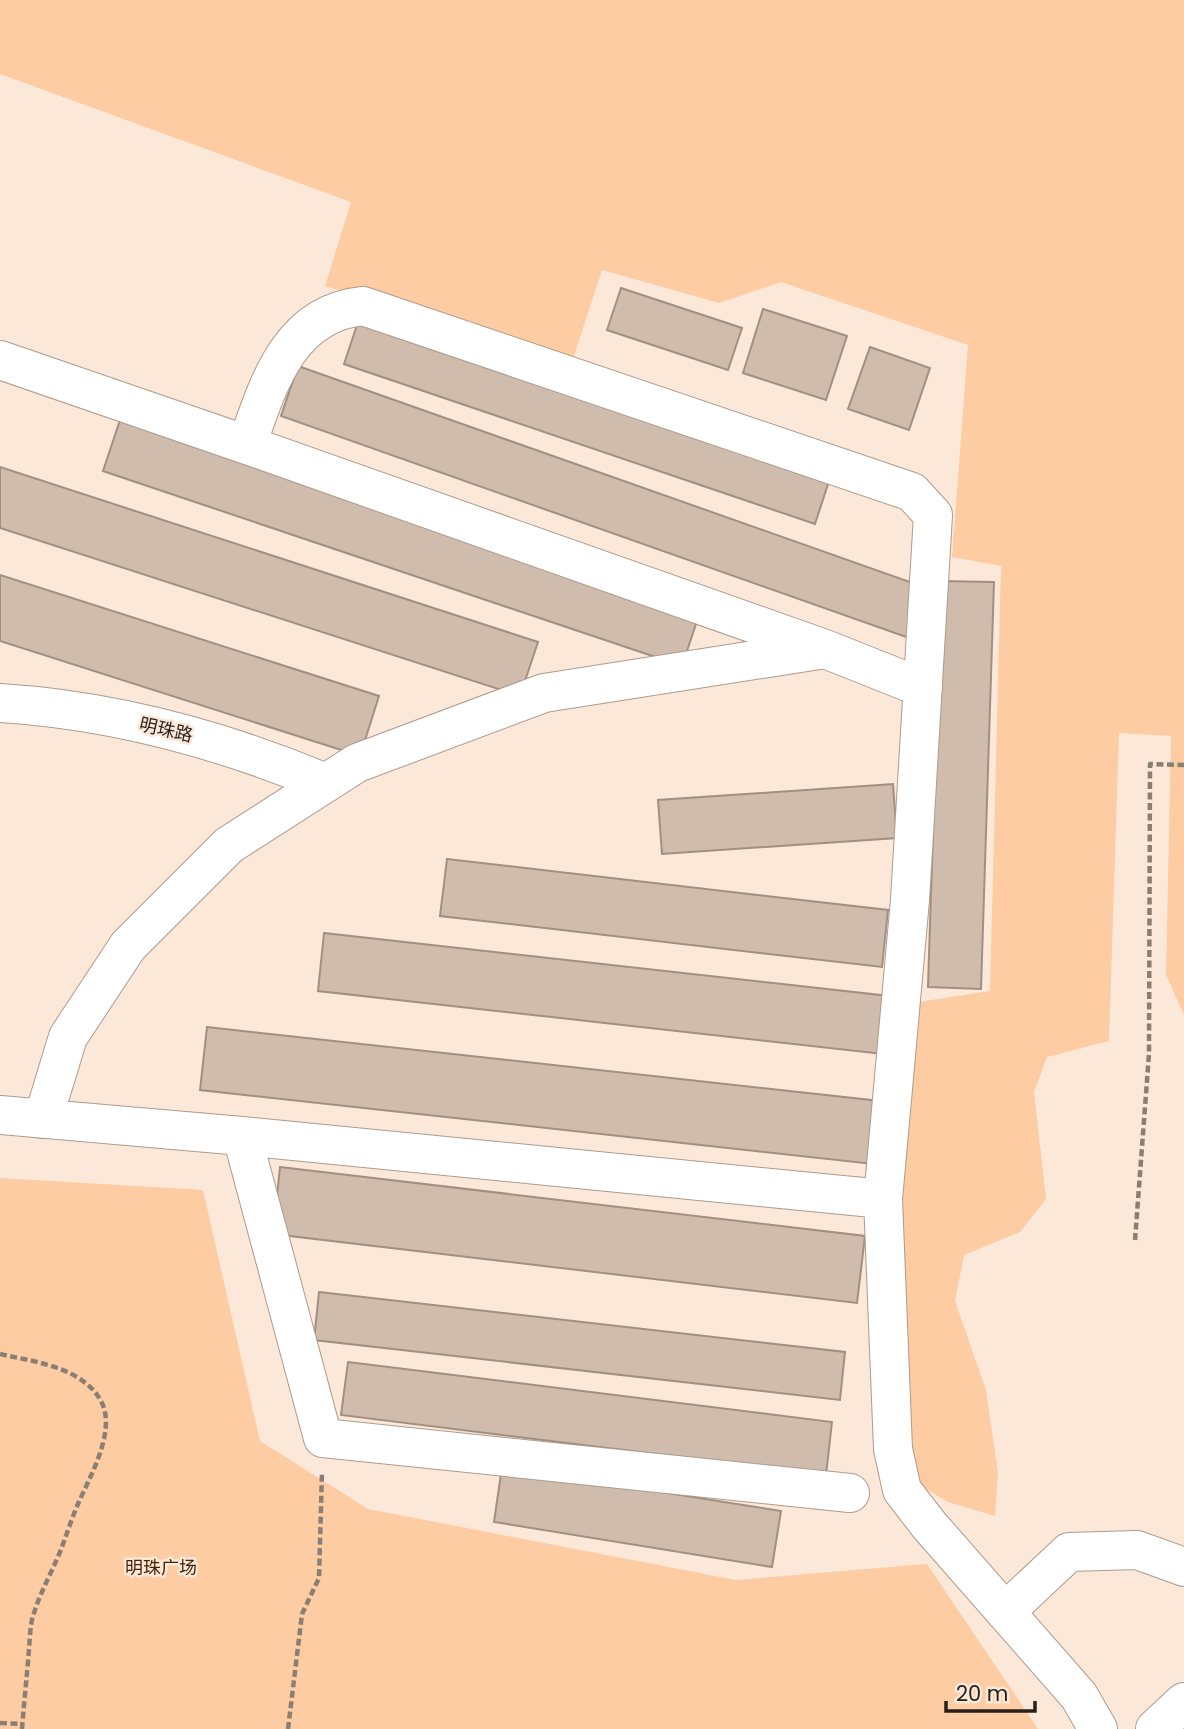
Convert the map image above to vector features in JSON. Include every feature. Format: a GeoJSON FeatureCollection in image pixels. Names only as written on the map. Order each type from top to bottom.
{"type":"FeatureCollection","features":[{"type":"Feature","properties":{"kind":"street"},"geometry":{"type":"LineString","coordinates":[[247,445],[264,396],[290,346],[310,325],[331,313],[346,307],[363,306],[912,492],[933,515],[909,914],[883,1199],[893,1449],[902,1490],[929,1525],[1079,1696],[1098,1729]]}},
{"type":"Feature","properties":{"kind":"street"},"geometry":{"type":"LineString","coordinates":[[0,360],[825,649],[923,688]]}},
{"type":"Feature","properties":{"kind":"street"},"geometry":{"type":"LineString","coordinates":[[43,1119],[68,1037],[128,946],[229,845],[357,763],[544,693],[825,649]]}},
{"type":"Feature","properties":{"kind":"street","name":"明珠路"},"geometry":{"type":"LineString","coordinates":[[0,703],[101,716],[176,731],[277,762],[326,783]]}},
{"type":"Feature","properties":{"kind":"street"},"geometry":{"type":"LineString","coordinates":[[0,1115],[883,1199]]}},
{"type":"Feature","properties":{"kind":"street"},"geometry":{"type":"LineString","coordinates":[[242,1136],[323,1438],[850,1493]]}},
{"type":"Feature","properties":{"kind":"street"},"geometry":{"type":"LineString","coordinates":[[1005,1612],[1069,1552],[1137,1550],[1184,1567]]}},
{"type":"Feature","properties":{"kind":"street"},"geometry":{"type":"LineString","coordinates":[[1155,1729],[1184,1702]]}},
{"type":"Feature","properties":{"kind":"path"},"geometry":{"type":"LineString","coordinates":[[1135,1240],[1149,1054],[1150,764],[1184,765]]}},
{"type":"Feature","properties":{"kind":"path"},"geometry":{"type":"LineString","coordinates":[[0,1354],[40,1363],[77,1376],[102,1403],[105,1415],[100,1455],[32,1616],[22,1727],[0,1723]]}},
{"type":"Feature","properties":{"kind":"path"},"geometry":{"type":"LineString","coordinates":[[288,1729],[302,1614],[319,1578],[323,1438]]}},
{"type":"Feature","properties":{"kind":"green space"},"geometry":{"type":"Polygon","coordinates":[[[0,0],[1184,0],[1184,1015],[1166,975],[1171,736],[1119,733],[1109,1041],[1047,1057],[1034,1092],[1046,1199],[1020,1232],[964,1255],[955,1301],[986,1390],[998,1473],[995,1516],[948,1502],[880,1462],[918,1002],[990,991],[1001,566],[952,557],[968,345],[781,282],[719,303],[602,270],[573,359],[325,286],[351,202],[0,74],[0,0]]]}},
{"type":"Feature","properties":{"kind":"green space","name":"明珠广场"},"geometry":{"type":"Polygon","coordinates":[[[0,1178],[203,1190],[260,1441],[368,1509],[736,1580],[927,1564],[1038,1729],[0,1729],[0,1178]]]}},
{"type":"Feature","properties":{"kind":"building"},"geometry":{"type":"Polygon","coordinates":[[[621,288],[742,328],[728,370],[607,330],[621,288]]]}},
{"type":"Feature","properties":{"kind":"building"},"geometry":{"type":"Polygon","coordinates":[[[763,309],[847,336],[826,400],[743,373],[763,309]]]}},
{"type":"Feature","properties":{"kind":"building"},"geometry":{"type":"Polygon","coordinates":[[[359,319],[830,478],[815,524],[344,364],[359,319]]]}},
{"type":"Feature","properties":{"kind":"building"},"geometry":{"type":"Polygon","coordinates":[[[870,347],[930,368],[909,430],[848,409],[870,347]]]}},
{"type":"Feature","properties":{"kind":"building"},"geometry":{"type":"Polygon","coordinates":[[[298,366],[927,588],[909,638],[281,416],[298,366]]]}},
{"type":"Feature","properties":{"kind":"building"},"geometry":{"type":"Polygon","coordinates":[[[120,420],[699,615],[682,666],[103,471],[120,420]]]}},
{"type":"Feature","properties":{"kind":"building"},"geometry":{"type":"Polygon","coordinates":[[[0,467],[538,642],[520,696],[0,528],[0,467]]]}},
{"type":"Feature","properties":{"kind":"building"},"geometry":{"type":"Polygon","coordinates":[[[0,575],[379,696],[360,756],[0,641],[0,575]]]}},
{"type":"Feature","properties":{"kind":"building"},"geometry":{"type":"Polygon","coordinates":[[[941,581],[994,582],[981,989],[928,987],[941,581]]]}},
{"type":"Feature","properties":{"kind":"building"},"geometry":{"type":"Polygon","coordinates":[[[893,784],[897,838],[662,854],[658,800],[893,784]]]}},
{"type":"Feature","properties":{"kind":"building"},"geometry":{"type":"Polygon","coordinates":[[[447,859],[888,910],[882,967],[440,916],[447,859]]]}},
{"type":"Feature","properties":{"kind":"building"},"geometry":{"type":"Polygon","coordinates":[[[324,933],[889,996],[883,1054],[318,991],[324,933]]]}},
{"type":"Feature","properties":{"kind":"building"},"geometry":{"type":"Polygon","coordinates":[[[207,1027],[880,1101],[873,1164],[200,1090],[207,1027]]]}},
{"type":"Feature","properties":{"kind":"building"},"geometry":{"type":"Polygon","coordinates":[[[280,1167],[865,1236],[857,1303],[273,1234],[280,1167]]]}},
{"type":"Feature","properties":{"kind":"building"},"geometry":{"type":"Polygon","coordinates":[[[319,1292],[845,1352],[840,1400],[314,1340],[319,1292]]]}},
{"type":"Feature","properties":{"kind":"building"},"geometry":{"type":"Polygon","coordinates":[[[348,1362],[832,1422],[826,1475],[341,1415],[348,1362]]]}},
{"type":"Feature","properties":{"kind":"building"},"geometry":{"type":"Polygon","coordinates":[[[502,1467],[781,1511],[772,1567],[494,1522],[502,1467]]]}}]}
